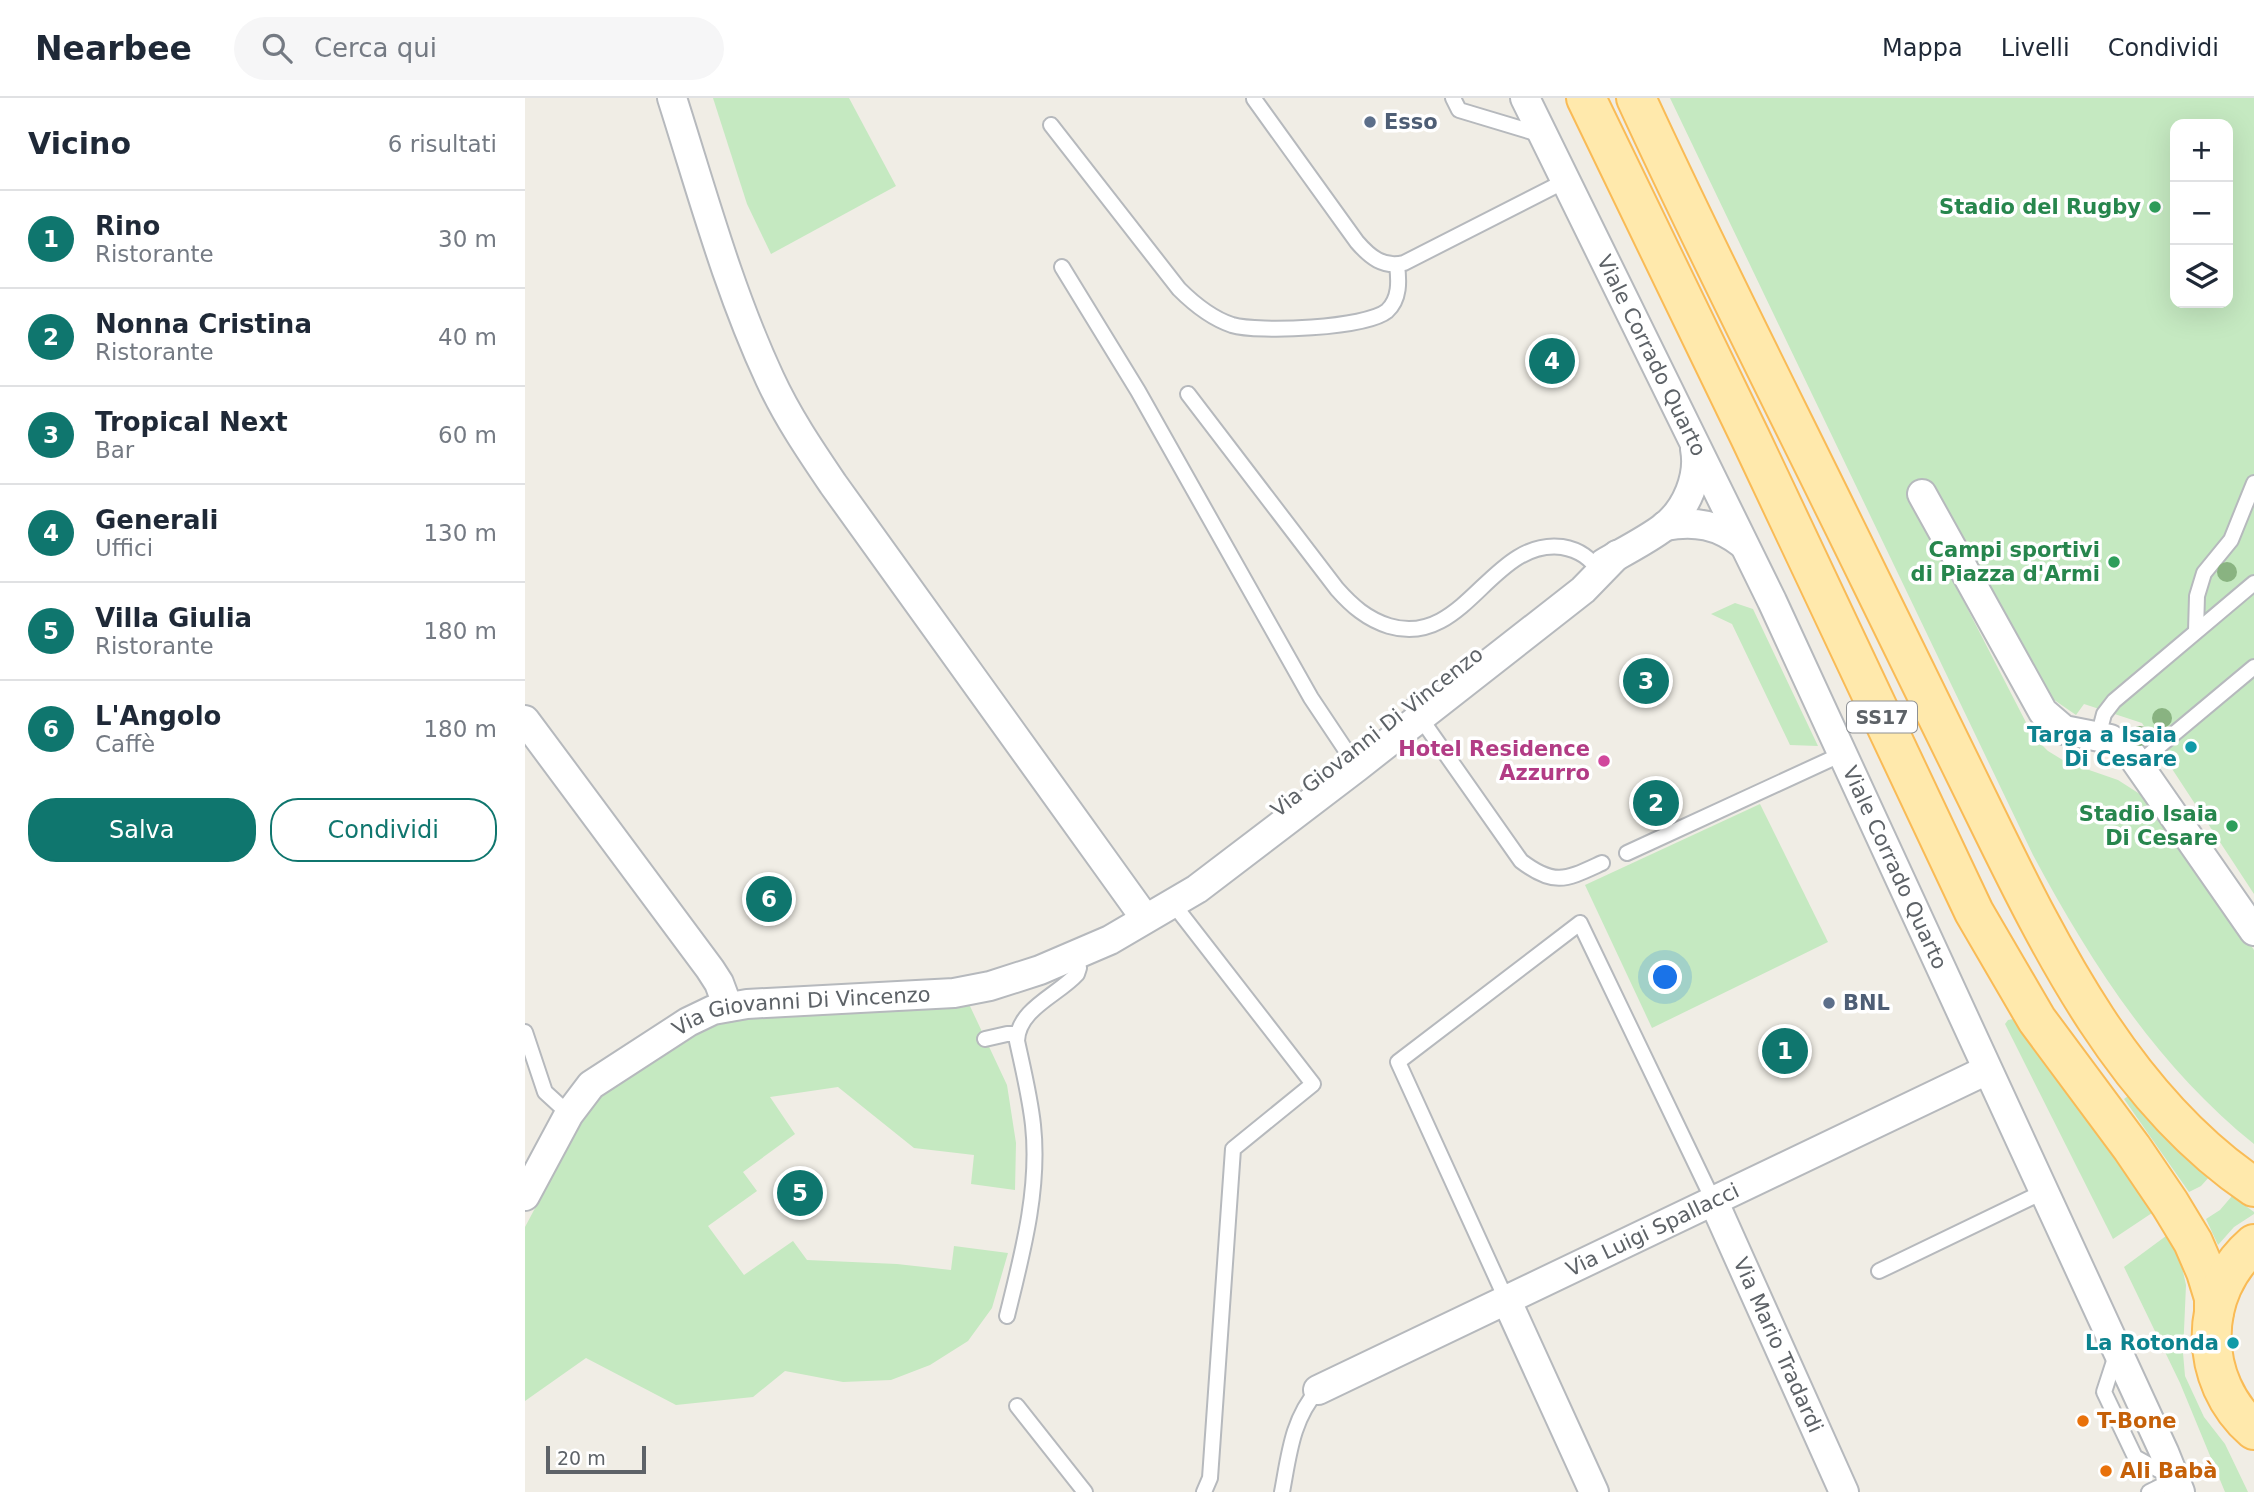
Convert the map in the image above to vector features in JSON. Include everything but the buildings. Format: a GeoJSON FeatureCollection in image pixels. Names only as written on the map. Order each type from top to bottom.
{"type":"FeatureCollection","features":[{"type":"Feature","properties":{"kind":"main road","name":"SS17"},"geometry":{"type":"LineString","coordinates":[[1586,98],[1974,912],[2037,1020],[2132,1148],[2193,1242],[2214,1298],[2211,1350],[2217,1375],[2227,1398],[2250,1432]]}},
{"type":"Feature","properties":{"kind":"main road","name":"SS17"},"geometry":{"type":"LineString","coordinates":[[1636,98],[1972,788],[2054,950],[2094,1015],[2140,1078],[2210,1152],[2254,1186]]}},
{"type":"Feature","properties":{"kind":"main road","name":"SS17"},"geometry":{"type":"LineString","coordinates":[[2214,1312],[2227,1276],[2254,1244]]}},
{"type":"Feature","properties":{"kind":"street"},"geometry":{"type":"LineString","coordinates":[[672,98],[741,311],[771,382],[813,454],[1145,918]]}},
{"type":"Feature","properties":{"kind":"street","name":"Viale Corrado Quarto"},"geometry":{"type":"LineString","coordinates":[[1525,98],[1772,601],[2117,1351],[2175,1488]]}},
{"type":"Feature","properties":{"kind":"street","name":"Via Giovanni Di Vincenzo"},"geometry":{"type":"LineString","coordinates":[[525,1196],[569,1114],[591,1085],[688,1022],[713,1010],[782,1001],[954,993],[1009,980],[1075,957],[1110,940],[1145,918],[1170,900],[1189,877],[1353,761],[1416,712],[1565,587],[1665,526],[1678,512],[1692,487],[1697,468],[1695,447]]}},
{"type":"Feature","properties":{"kind":"street"},"geometry":{"type":"LineString","coordinates":[[1922,494],[2043,712],[2064,730],[2115,741],[2124,746],[2139,763],[2254,930]]}},
{"type":"Feature","properties":{"kind":"street","name":"Via Giovanni Di Vincenzo"},"geometry":{"type":"LineString","coordinates":[[1665,526],[1683,523],[1707,525],[1723,531],[1743,544]]}},
{"type":"Feature","properties":{"kind":"street"},"geometry":{"type":"LineString","coordinates":[[525,720],[710,970],[719,983],[728,1007]]}},
{"type":"Feature","properties":{"kind":"street","name":"Via Luigi Spallacci"},"geometry":{"type":"LineString","coordinates":[[1318,1390],[1987,1070]]}},
{"type":"Feature","properties":{"kind":"street","name":"Via Mario Tradardi"},"geometry":{"type":"LineString","coordinates":[[1713,1200],[1844,1492]]}},
{"type":"Feature","properties":{"kind":"street"},"geometry":{"type":"LineString","coordinates":[[1506,1299],[1594,1492]]}},
{"type":"Feature","properties":{"kind":"lane"},"geometry":{"type":"LineString","coordinates":[[1453,98],[1459,110],[1543,135]]}},
{"type":"Feature","properties":{"kind":"lane"},"geometry":{"type":"LineString","coordinates":[[1254,99],[1357,242],[1381,263],[1405,263],[1565,181]]}},
{"type":"Feature","properties":{"kind":"lane"},"geometry":{"type":"LineString","coordinates":[[1051,125],[1179,289],[1201,308],[1222,321],[1245,328],[1269,330],[1346,323],[1379,316],[1390,308],[1397,296],[1397,265]]}},
{"type":"Feature","properties":{"kind":"lane"},"geometry":{"type":"LineString","coordinates":[[1062,267],[1144,402],[1311,698],[1353,761]]}},
{"type":"Feature","properties":{"kind":"lane"},"geometry":{"type":"LineString","coordinates":[[1188,394],[1337,589],[1355,608],[1378,622],[1405,629],[1436,623],[1462,606],[1513,560],[1532,549],[1547,546],[1570,548],[1605,565]]}},
{"type":"Feature","properties":{"kind":"lane"},"geometry":{"type":"LineString","coordinates":[[2196,631],[2197,596],[2204,573],[2231,540],[2254,483]]}},
{"type":"Feature","properties":{"kind":"lane"},"geometry":{"type":"LineString","coordinates":[[2098,737],[2104,714],[2114,701],[2254,583]]}},
{"type":"Feature","properties":{"kind":"lane"},"geometry":{"type":"LineString","coordinates":[[2139,763],[2254,667]]}},
{"type":"Feature","properties":{"kind":"lane"},"geometry":{"type":"LineString","coordinates":[[1416,712],[1521,861],[1537,873],[1566,879],[1602,863]]}},
{"type":"Feature","properties":{"kind":"lane"},"geometry":{"type":"LineString","coordinates":[[1627,853],[1842,754]]}},
{"type":"Feature","properties":{"kind":"lane"},"geometry":{"type":"LineString","coordinates":[[1170,900],[1313,1084],[1233,1149],[1209,1478],[1204,1492]]}},
{"type":"Feature","properties":{"kind":"lane"},"geometry":{"type":"LineString","coordinates":[[1506,1299],[1398,1062],[1580,923],[1713,1200]]}},
{"type":"Feature","properties":{"kind":"lane"},"geometry":{"type":"LineString","coordinates":[[1007,1316],[1024,1242],[1035,1171],[1033,1125],[1018,1028],[1025,1018],[1077,974],[1079,968],[1075,957]]}},
{"type":"Feature","properties":{"kind":"lane"},"geometry":{"type":"LineString","coordinates":[[525,1032],[545,1092],[569,1114]]}},
{"type":"Feature","properties":{"kind":"lane"},"geometry":{"type":"LineString","coordinates":[[985,1039],[1017,1034]]}},
{"type":"Feature","properties":{"kind":"lane"},"geometry":{"type":"LineString","coordinates":[[1879,1271],[2043,1192]]}},
{"type":"Feature","properties":{"kind":"lane"},"geometry":{"type":"LineString","coordinates":[[1282,1492],[1292,1437],[1300,1414],[1318,1390]]}},
{"type":"Feature","properties":{"kind":"lane"},"geometry":{"type":"LineString","coordinates":[[1017,1405],[1085,1492]]}},
{"type":"Feature","properties":{"kind":"lane"},"geometry":{"type":"LineString","coordinates":[[2149,1492],[2175,1488]]}},
{"type":"Feature","properties":{"kind":"green space"},"geometry":{"type":"Polygon","coordinates":[[[713,98],[849,98],[896,186],[771,254],[747,204],[713,98]]]}},
{"type":"Feature","properties":{"kind":"green space","name":"Campi sportivi di Piazza d'Armi"},"geometry":{"type":"Polygon","coordinates":[[[1670,98],[2254,98],[2254,894],[2142,723],[2084,704],[2076,715],[2047,695],[1912,501],[2033,736],[2048,751],[2066,762],[2118,780],[2146,798],[2254,950],[2254,1144],[2219,1114],[2157,1047],[2103,973],[2033,855],[1670,98]]]}},
{"type":"Feature","properties":{"kind":"green space"},"geometry":{"type":"Polygon","coordinates":[[[1735,603],[1753,609],[1818,746],[1790,745],[1732,624],[1711,614],[1735,603]]]}},
{"type":"Feature","properties":{"kind":"green space"},"geometry":{"type":"Polygon","coordinates":[[[1760,804],[1828,942],[1652,1028],[1585,885],[1760,804]]]}},
{"type":"Feature","properties":{"kind":"green space"},"geometry":{"type":"Polygon","coordinates":[[[969,1004],[1007,1085],[1016,1143],[1015,1190],[971,1184],[974,1155],[914,1148],[838,1087],[770,1097],[795,1134],[743,1172],[757,1191],[708,1226],[744,1275],[793,1241],[807,1260],[897,1264],[951,1270],[954,1246],[1008,1253],[992,1308],[968,1341],[930,1365],[891,1380],[843,1382],[785,1371],[753,1397],[676,1405],[586,1358],[525,1401],[525,1227],[582,1120],[607,1089],[710,1025],[741,1016],[969,1004]]]}},
{"type":"Feature","properties":{"kind":"green space"},"geometry":{"type":"Polygon","coordinates":[[[2013,1019],[2117,1158],[2152,1213],[2113,1239],[2005,1024],[2013,1019]]]}},
{"type":"Feature","properties":{"kind":"green space"},"geometry":{"type":"Polygon","coordinates":[[[2131,1094],[2210,1176],[2201,1186],[2189,1192],[2124,1099],[2131,1094]]]}},
{"type":"Feature","properties":{"kind":"green space"},"geometry":{"type":"Polygon","coordinates":[[[2232,1196],[2254,1214],[2234,1227],[2218,1245],[2206,1219],[2220,1210],[2232,1196]]]}},
{"type":"Feature","properties":{"kind":"green space"},"geometry":{"type":"Polygon","coordinates":[[[2166,1236],[2180,1258],[2186,1285],[2183,1353],[2185,1376],[2204,1417],[2225,1444],[2248,1492],[2225,1492],[2180,1383],[2124,1267],[2166,1236]]]}},
{"type":"Feature","properties":{"kind":"place","name":"Esso"},"geometry":{"type":"Point","coordinates":[1370,122]}},
{"type":"Feature","properties":{"kind":"place","name":"Stadio del Rugby"},"geometry":{"type":"Point","coordinates":[2155,207]}},
{"type":"Feature","properties":{"kind":"place","name":"Generali"},"geometry":{"type":"Point","coordinates":[1552,361]}},
{"type":"Feature","properties":{"kind":"place","name":"Campi sportivi di Piazza d'Armi"},"geometry":{"type":"Point","coordinates":[2114,562]}},
{"type":"Feature","properties":{"kind":"place","name":"Tropical Next"},"geometry":{"type":"Point","coordinates":[1646,681]}},
{"type":"Feature","properties":{"kind":"place","name":"Targa a Isaia Di Cesare"},"geometry":{"type":"Point","coordinates":[2191,747]}},
{"type":"Feature","properties":{"kind":"place","name":"Hotel Residence Azzurro"},"geometry":{"type":"Point","coordinates":[1604,761]}},
{"type":"Feature","properties":{"kind":"place","name":"Nonna Cristina"},"geometry":{"type":"Point","coordinates":[1656,803]}},
{"type":"Feature","properties":{"kind":"place","name":"Stadio Isaia Di Cesare"},"geometry":{"type":"Point","coordinates":[2232,826]}},
{"type":"Feature","properties":{"kind":"place","name":"L'Angolo"},"geometry":{"type":"Point","coordinates":[769,899]}},
{"type":"Feature","properties":{"kind":"place","name":"BNL"},"geometry":{"type":"Point","coordinates":[1829,1003]}},
{"type":"Feature","properties":{"kind":"place","name":"Rino"},"geometry":{"type":"Point","coordinates":[1785,1051]}},
{"type":"Feature","properties":{"kind":"place","name":"Villa Giulia"},"geometry":{"type":"Point","coordinates":[800,1193]}},
{"type":"Feature","properties":{"kind":"place","name":"La Rotonda"},"geometry":{"type":"Point","coordinates":[2233,1343]}},
{"type":"Feature","properties":{"kind":"place","name":"T-Bone"},"geometry":{"type":"Point","coordinates":[2083,1421]}},
{"type":"Feature","properties":{"kind":"place","name":"Ali Babà"},"geometry":{"type":"Point","coordinates":[2106,1471]}}]}
